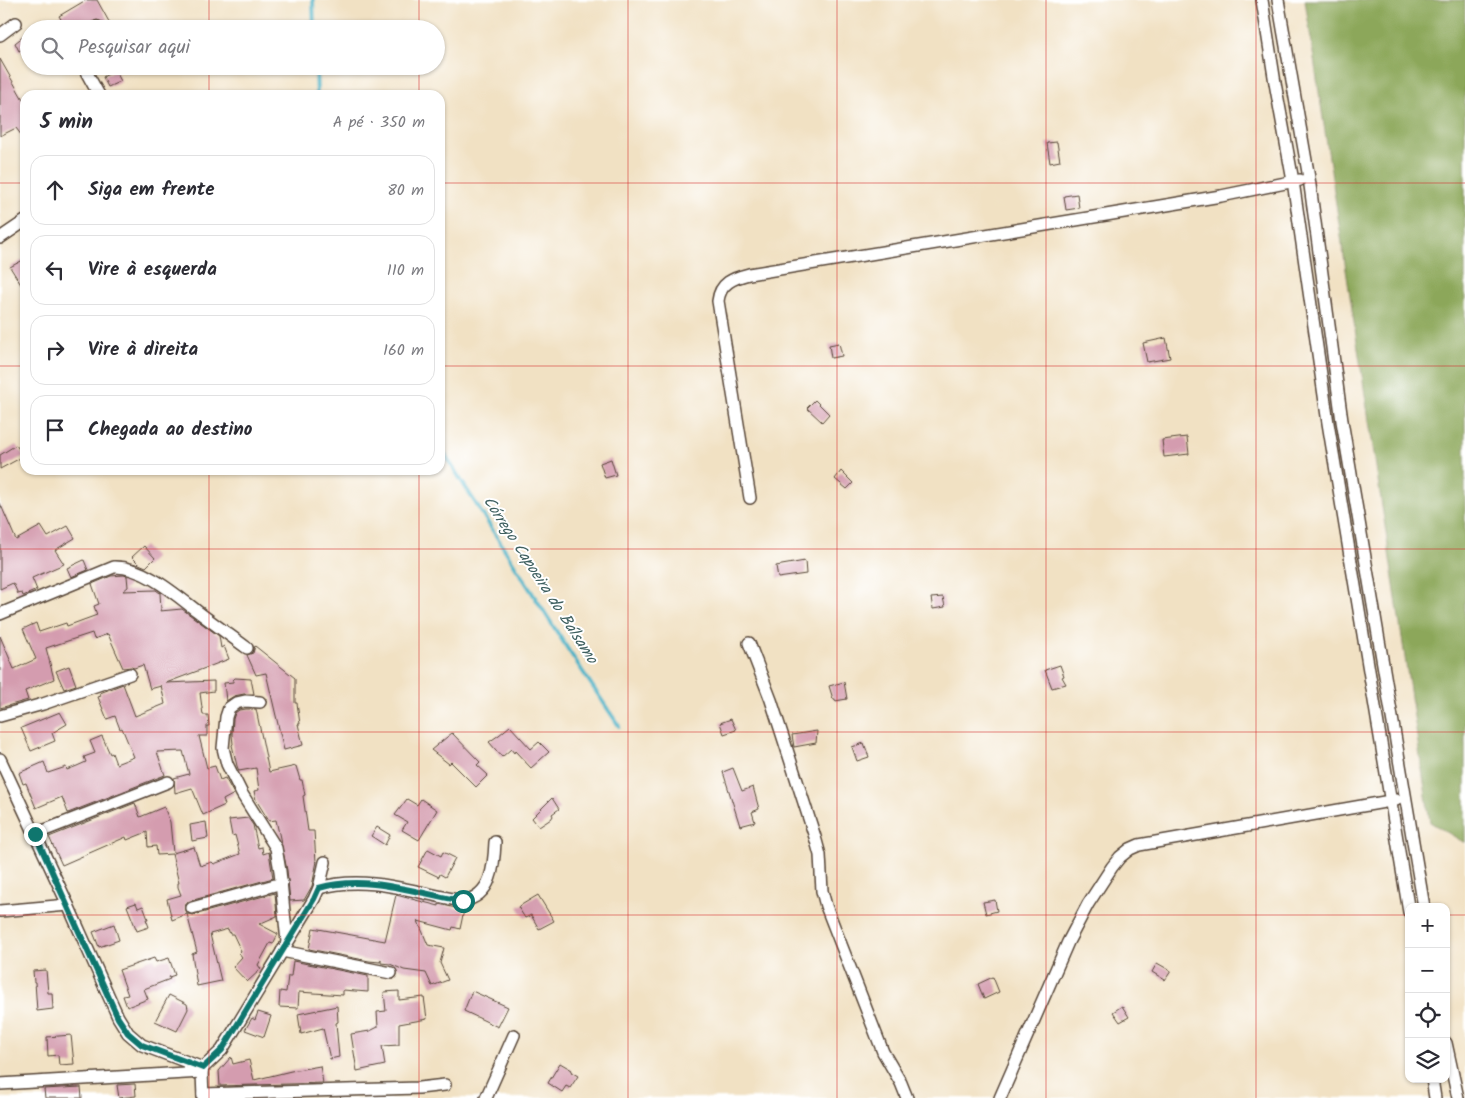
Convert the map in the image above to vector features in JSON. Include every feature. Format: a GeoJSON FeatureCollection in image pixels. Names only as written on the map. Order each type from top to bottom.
{"type":"FeatureCollection","features":[{"type":"Feature","properties":{"kind":"street"},"geometry":{"type":"LineString","coordinates":[[1262,0],[1293,181],[1328,423],[1407,903]]}},
{"type":"Feature","properties":{"kind":"street"},"geometry":{"type":"LineString","coordinates":[[1278,0],[1309,178],[1342,421],[1423,903]]}},
{"type":"Feature","properties":{"kind":"street"},"geometry":{"type":"LineString","coordinates":[[0,35],[16,24]]}},
{"type":"Feature","properties":{"kind":"street"},"geometry":{"type":"LineString","coordinates":[[88,75],[96,90]]}},
{"type":"Feature","properties":{"kind":"street"},"geometry":{"type":"LineString","coordinates":[[750,498],[718,301],[719,293],[726,283],[741,276],[759,272],[1221,196],[1309,178]]}},
{"type":"Feature","properties":{"kind":"street"},"geometry":{"type":"LineString","coordinates":[[0,238],[20,224]]}},
{"type":"Feature","properties":{"kind":"street"},"geometry":{"type":"LineString","coordinates":[[0,614],[114,567],[122,566],[171,590],[247,648]]}},
{"type":"Feature","properties":{"kind":"street"},"geometry":{"type":"LineString","coordinates":[[749,643],[771,700],[815,837],[821,861],[822,891],[826,906],[883,1052],[901,1083],[907,1098]]}},
{"type":"Feature","properties":{"kind":"street"},"geometry":{"type":"LineString","coordinates":[[0,716],[43,704],[130,674]]}},
{"type":"Feature","properties":{"kind":"street"},"geometry":{"type":"LineString","coordinates":[[260,702],[236,703],[229,708],[226,717],[223,748],[227,764],[242,794],[276,848],[282,883],[285,947]]}},
{"type":"Feature","properties":{"kind":"street"},"geometry":{"type":"LineString","coordinates":[[0,759],[118,1018],[128,1033],[142,1045],[202,1070]]}},
{"type":"Feature","properties":{"kind":"street"},"geometry":{"type":"LineString","coordinates":[[35,834],[168,782]]}},
{"type":"Feature","properties":{"kind":"street"},"geometry":{"type":"LineString","coordinates":[[1000,1098],[1076,927],[1100,883],[1112,866],[1125,853],[1139,845],[1405,799]]}},
{"type":"Feature","properties":{"kind":"street"},"geometry":{"type":"LineString","coordinates":[[319,888],[331,885],[365,883],[463,901],[468,900],[480,894],[486,888],[491,878],[494,863],[494,842]]}},
{"type":"Feature","properties":{"kind":"street"},"geometry":{"type":"LineString","coordinates":[[0,1084],[202,1070],[222,1050],[314,899],[319,888],[325,862]]}},
{"type":"Feature","properties":{"kind":"street"},"geometry":{"type":"LineString","coordinates":[[192,908],[282,883]]}},
{"type":"Feature","properties":{"kind":"street"},"geometry":{"type":"LineString","coordinates":[[0,912],[68,905]]}},
{"type":"Feature","properties":{"kind":"street"},"geometry":{"type":"LineString","coordinates":[[285,947],[391,974]]}},
{"type":"Feature","properties":{"kind":"street"},"geometry":{"type":"LineString","coordinates":[[486,1098],[514,1035]]}},
{"type":"Feature","properties":{"kind":"street"},"geometry":{"type":"LineString","coordinates":[[1450,1061],[1458,1098]]}},
{"type":"Feature","properties":{"kind":"street"},"geometry":{"type":"LineString","coordinates":[[202,1070],[203,1096],[419,1093],[446,1085]]}},
{"type":"Feature","properties":{"kind":"street"},"geometry":{"type":"LineString","coordinates":[[1433,1083],[1435,1098]]}},
{"type":"Feature","properties":{"kind":"green space"},"geometry":{"type":"Polygon","coordinates":[[[1305,0],[1465,0],[1465,843],[1430,822],[1305,0]]]}},
{"type":"Feature","properties":{"kind":"building"},"geometry":{"type":"Polygon","coordinates":[[[86,0],[97,0],[108,20],[61,20],[59,16],[86,0]]]}},
{"type":"Feature","properties":{"kind":"building"},"geometry":{"type":"Polygon","coordinates":[[[20,39],[20,50],[19,51],[15,43],[20,39]]]}},
{"type":"Feature","properties":{"kind":"building"},"geometry":{"type":"Polygon","coordinates":[[[0,59],[20,94],[20,133],[16,128],[0,136],[0,59]]]}},
{"type":"Feature","properties":{"kind":"building"},"geometry":{"type":"Polygon","coordinates":[[[106,75],[118,75],[121,81],[108,87],[103,77],[106,75]]]}},
{"type":"Feature","properties":{"kind":"building"},"geometry":{"type":"Polygon","coordinates":[[[1057,142],[1060,161],[1050,163],[1047,143],[1057,142]]]}},
{"type":"Feature","properties":{"kind":"building"},"geometry":{"type":"Polygon","coordinates":[[[1077,194],[1079,208],[1066,210],[1064,196],[1077,194]]]}},
{"type":"Feature","properties":{"kind":"building"},"geometry":{"type":"Polygon","coordinates":[[[20,262],[20,283],[10,267],[20,262]]]}},
{"type":"Feature","properties":{"kind":"building"},"geometry":{"type":"Polygon","coordinates":[[[1166,338],[1170,358],[1147,362],[1143,343],[1166,338]]]}},
{"type":"Feature","properties":{"kind":"building"},"geometry":{"type":"Polygon","coordinates":[[[839,343],[842,356],[831,358],[829,345],[839,343]]]}},
{"type":"Feature","properties":{"kind":"building"},"geometry":{"type":"Polygon","coordinates":[[[815,400],[829,414],[822,422],[807,408],[815,400]]]}},
{"type":"Feature","properties":{"kind":"building"},"geometry":{"type":"Polygon","coordinates":[[[1187,437],[1189,454],[1164,457],[1162,440],[1187,437]]]}},
{"type":"Feature","properties":{"kind":"building"},"geometry":{"type":"Polygon","coordinates":[[[16,445],[20,450],[20,458],[0,469],[0,455],[16,445]]]}},
{"type":"Feature","properties":{"kind":"building"},"geometry":{"type":"Polygon","coordinates":[[[611,459],[616,475],[605,478],[600,463],[611,459]]]}},
{"type":"Feature","properties":{"kind":"building"},"geometry":{"type":"Polygon","coordinates":[[[841,471],[853,483],[847,489],[835,479],[841,471]]]}},
{"type":"Feature","properties":{"kind":"building"},"geometry":{"type":"Polygon","coordinates":[[[0,503],[16,540],[41,526],[48,537],[68,526],[75,538],[55,550],[64,564],[32,578],[37,590],[23,596],[22,593],[18,594],[13,583],[0,589],[0,503]]]}},
{"type":"Feature","properties":{"kind":"building"},"geometry":{"type":"Polygon","coordinates":[[[144,546],[155,558],[146,567],[139,564],[132,557],[144,546]]]}},
{"type":"Feature","properties":{"kind":"building"},"geometry":{"type":"Polygon","coordinates":[[[84,560],[88,570],[71,577],[67,568],[84,560]]]}},
{"type":"Feature","properties":{"kind":"building"},"geometry":{"type":"Polygon","coordinates":[[[805,561],[806,574],[778,578],[776,566],[805,561]]]}},
{"type":"Feature","properties":{"kind":"building"},"geometry":{"type":"Polygon","coordinates":[[[111,576],[127,576],[128,587],[123,591],[156,590],[160,593],[160,611],[182,609],[219,636],[221,648],[224,646],[229,659],[166,683],[214,681],[214,691],[200,693],[203,715],[208,715],[209,726],[207,726],[207,736],[199,736],[207,768],[215,766],[220,780],[225,778],[234,794],[223,800],[225,805],[203,815],[192,788],[175,793],[174,778],[189,774],[183,751],[157,752],[165,775],[68,813],[62,797],[36,808],[26,783],[23,784],[19,773],[44,762],[48,773],[66,767],[67,770],[86,762],[84,757],[95,753],[90,741],[102,736],[116,764],[134,757],[115,716],[107,719],[98,697],[101,696],[100,693],[123,684],[135,716],[165,704],[161,685],[150,689],[143,665],[134,668],[123,668],[108,634],[94,639],[92,633],[46,648],[54,679],[25,691],[28,700],[0,708],[0,636],[14,669],[36,659],[23,629],[36,623],[39,632],[66,623],[67,626],[97,615],[94,606],[99,604],[92,584],[111,576]]]}},
{"type":"Feature","properties":{"kind":"building"},"geometry":{"type":"Polygon","coordinates":[[[943,597],[945,607],[933,609],[931,598],[943,597]]]}},
{"type":"Feature","properties":{"kind":"building"},"geometry":{"type":"Polygon","coordinates":[[[255,646],[295,678],[295,703],[297,703],[300,724],[298,724],[303,745],[284,750],[266,673],[256,675],[247,655],[253,653],[255,646]]]}},
{"type":"Feature","properties":{"kind":"building"},"geometry":{"type":"Polygon","coordinates":[[[1060,665],[1064,676],[1062,677],[1066,684],[1052,688],[1045,670],[1060,665]]]}},
{"type":"Feature","properties":{"kind":"building"},"geometry":{"type":"Polygon","coordinates":[[[69,666],[76,685],[64,689],[56,671],[69,666]]]}},
{"type":"Feature","properties":{"kind":"building"},"geometry":{"type":"Polygon","coordinates":[[[235,678],[251,679],[254,694],[234,696],[226,701],[224,683],[233,682],[235,678]]]}},
{"type":"Feature","properties":{"kind":"building"},"geometry":{"type":"Polygon","coordinates":[[[844,682],[847,699],[835,701],[829,686],[844,682]]]}},
{"type":"Feature","properties":{"kind":"building"},"geometry":{"type":"Polygon","coordinates":[[[246,709],[256,709],[269,772],[296,766],[300,780],[302,780],[308,831],[314,831],[317,861],[312,886],[304,900],[290,901],[287,870],[276,820],[269,821],[256,800],[254,791],[259,790],[256,768],[239,771],[237,766],[232,745],[233,719],[235,713],[246,709]]]}},
{"type":"Feature","properties":{"kind":"building"},"geometry":{"type":"Polygon","coordinates":[[[60,712],[67,724],[52,733],[55,741],[31,751],[21,728],[60,712]]]}},
{"type":"Feature","properties":{"kind":"building"},"geometry":{"type":"Polygon","coordinates":[[[731,719],[736,730],[724,734],[720,723],[731,719]]]}},
{"type":"Feature","properties":{"kind":"building"},"geometry":{"type":"Polygon","coordinates":[[[510,726],[531,749],[539,742],[549,752],[531,768],[515,751],[514,753],[511,749],[502,757],[489,742],[510,726]]]}},
{"type":"Feature","properties":{"kind":"building"},"geometry":{"type":"Polygon","coordinates":[[[817,731],[816,743],[794,747],[792,735],[817,731]]]}},
{"type":"Feature","properties":{"kind":"building"},"geometry":{"type":"Polygon","coordinates":[[[452,733],[480,762],[477,765],[488,775],[476,787],[451,762],[449,764],[431,750],[452,733]]]}},
{"type":"Feature","properties":{"kind":"building"},"geometry":{"type":"Polygon","coordinates":[[[864,743],[869,757],[857,761],[852,747],[864,743]]]}},
{"type":"Feature","properties":{"kind":"building"},"geometry":{"type":"Polygon","coordinates":[[[733,768],[742,791],[753,787],[759,809],[752,812],[755,822],[740,826],[723,772],[733,768]]]}},
{"type":"Feature","properties":{"kind":"building"},"geometry":{"type":"Polygon","coordinates":[[[552,798],[559,809],[552,814],[551,819],[539,827],[532,818],[552,798]]]}},
{"type":"Feature","properties":{"kind":"building"},"geometry":{"type":"Polygon","coordinates":[[[407,799],[417,805],[421,799],[437,810],[419,840],[402,830],[407,822],[395,815],[407,799]]]}},
{"type":"Feature","properties":{"kind":"building"},"geometry":{"type":"Polygon","coordinates":[[[135,803],[140,817],[164,807],[170,822],[173,853],[194,847],[200,866],[212,862],[214,864],[240,854],[235,835],[232,836],[229,820],[248,818],[253,825],[258,848],[262,847],[263,854],[269,852],[273,878],[190,901],[186,903],[185,907],[187,914],[172,920],[167,899],[181,895],[172,854],[157,855],[156,846],[148,847],[147,832],[127,840],[126,837],[62,865],[49,837],[135,803]]]}},
{"type":"Feature","properties":{"kind":"building"},"geometry":{"type":"Polygon","coordinates":[[[206,822],[208,838],[192,841],[190,825],[206,822]]]}},
{"type":"Feature","properties":{"kind":"building"},"geometry":{"type":"Polygon","coordinates":[[[377,827],[390,835],[385,845],[371,836],[377,827]]]}},
{"type":"Feature","properties":{"kind":"building"},"geometry":{"type":"Polygon","coordinates":[[[428,849],[441,856],[443,852],[455,858],[445,877],[440,874],[439,877],[418,867],[428,849]]]}},
{"type":"Feature","properties":{"kind":"building"},"geometry":{"type":"Polygon","coordinates":[[[275,893],[277,916],[259,924],[278,934],[273,944],[270,943],[258,965],[261,969],[247,982],[233,967],[242,957],[233,934],[230,934],[228,929],[210,934],[221,981],[197,986],[192,954],[197,952],[187,914],[194,915],[275,893]]]}},
{"type":"Feature","properties":{"kind":"building"},"geometry":{"type":"Polygon","coordinates":[[[396,895],[464,910],[460,929],[453,927],[452,930],[418,921],[428,945],[444,948],[440,963],[448,980],[432,986],[426,973],[404,970],[390,964],[381,963],[381,959],[380,962],[369,961],[309,949],[313,928],[385,941],[396,895]]]}},
{"type":"Feature","properties":{"kind":"building"},"geometry":{"type":"Polygon","coordinates":[[[538,895],[554,921],[539,929],[531,915],[525,918],[518,907],[538,895]]]}},
{"type":"Feature","properties":{"kind":"building"},"geometry":{"type":"Polygon","coordinates":[[[995,900],[997,911],[986,914],[983,902],[995,900]]]}},
{"type":"Feature","properties":{"kind":"building"},"geometry":{"type":"Polygon","coordinates":[[[136,903],[138,908],[143,906],[149,927],[137,931],[127,906],[136,903]]]}},
{"type":"Feature","properties":{"kind":"building"},"geometry":{"type":"Polygon","coordinates":[[[114,924],[119,940],[99,947],[93,932],[114,924]]]}},
{"type":"Feature","properties":{"kind":"building"},"geometry":{"type":"Polygon","coordinates":[[[154,958],[156,962],[169,958],[175,975],[169,977],[170,979],[144,989],[148,999],[127,1007],[123,996],[128,995],[119,970],[154,958]]]}},
{"type":"Feature","properties":{"kind":"building"},"geometry":{"type":"Polygon","coordinates":[[[293,961],[368,976],[368,992],[343,990],[343,995],[299,992],[298,1008],[279,1007],[280,991],[286,992],[288,976],[291,976],[293,961]]]}},
{"type":"Feature","properties":{"kind":"building"},"geometry":{"type":"Polygon","coordinates":[[[1157,963],[1171,971],[1165,980],[1152,972],[1157,963]]]}},
{"type":"Feature","properties":{"kind":"building"},"geometry":{"type":"Polygon","coordinates":[[[46,970],[48,993],[52,993],[53,1009],[37,1011],[33,971],[46,970]]]}},
{"type":"Feature","properties":{"kind":"building"},"geometry":{"type":"Polygon","coordinates":[[[993,977],[999,992],[984,999],[978,984],[993,977]]]}},
{"type":"Feature","properties":{"kind":"building"},"geometry":{"type":"Polygon","coordinates":[[[399,991],[399,1000],[424,997],[427,1019],[399,1024],[399,1045],[382,1046],[385,1065],[357,1071],[351,1034],[370,1031],[378,1027],[377,1012],[386,1011],[384,992],[399,991]]]}},
{"type":"Feature","properties":{"kind":"building"},"geometry":{"type":"Polygon","coordinates":[[[472,991],[508,1007],[498,1027],[464,1011],[472,991]]]}},
{"type":"Feature","properties":{"kind":"building"},"geometry":{"type":"Polygon","coordinates":[[[169,995],[187,1004],[188,1009],[177,1031],[155,1021],[169,995]]]}},
{"type":"Feature","properties":{"kind":"building"},"geometry":{"type":"Polygon","coordinates":[[[337,1006],[338,1022],[336,1023],[339,1057],[330,1059],[323,1028],[301,1034],[298,1014],[337,1006]]]}},
{"type":"Feature","properties":{"kind":"building"},"geometry":{"type":"Polygon","coordinates":[[[1122,1006],[1129,1017],[1120,1022],[1113,1012],[1122,1006]]]}},
{"type":"Feature","properties":{"kind":"building"},"geometry":{"type":"Polygon","coordinates":[[[258,1012],[271,1016],[264,1037],[245,1030],[252,1018],[255,1020],[258,1012]]]}},
{"type":"Feature","properties":{"kind":"building"},"geometry":{"type":"Polygon","coordinates":[[[71,1035],[74,1064],[59,1065],[58,1055],[48,1056],[47,1037],[71,1035]]]}},
{"type":"Feature","properties":{"kind":"building"},"geometry":{"type":"Polygon","coordinates":[[[231,1057],[233,1064],[249,1060],[254,1080],[320,1066],[323,1083],[220,1086],[219,1071],[231,1057]]]}},
{"type":"Feature","properties":{"kind":"building"},"geometry":{"type":"Polygon","coordinates":[[[560,1063],[578,1076],[570,1088],[566,1086],[562,1092],[548,1083],[560,1063]]]}},
{"type":"Feature","properties":{"kind":"building"},"geometry":{"type":"Polygon","coordinates":[[[135,1084],[136,1096],[119,1098],[117,1085],[135,1084]]]}},
{"type":"Feature","properties":{"kind":"building"},"geometry":{"type":"Polygon","coordinates":[[[81,1087],[82,1098],[45,1098],[44,1089],[81,1087]]]}},
{"type":"Feature","properties":{"kind":"waterway","name":"Córrego Capoeira do Bálsamo"},"geometry":{"type":"LineString","coordinates":[[313,0],[314,20]]}},
{"type":"Feature","properties":{"kind":"waterway","name":"Córrego Capoeira do Bálsamo"},"geometry":{"type":"LineString","coordinates":[[316,75],[317,90]]}},
{"type":"Feature","properties":{"kind":"waterway","name":"Córrego Capoeira do Bálsamo"},"geometry":{"type":"LineString","coordinates":[[445,455],[569,651],[619,726]]}},
{"type":"Feature","properties":{"kind":"route"},"geometry":{"type":"LineString","coordinates":[[35,834],[118,1018],[128,1033],[142,1045],[203,1068],[222,1050],[319,888],[331,885],[365,883],[463,901]]}}]}
